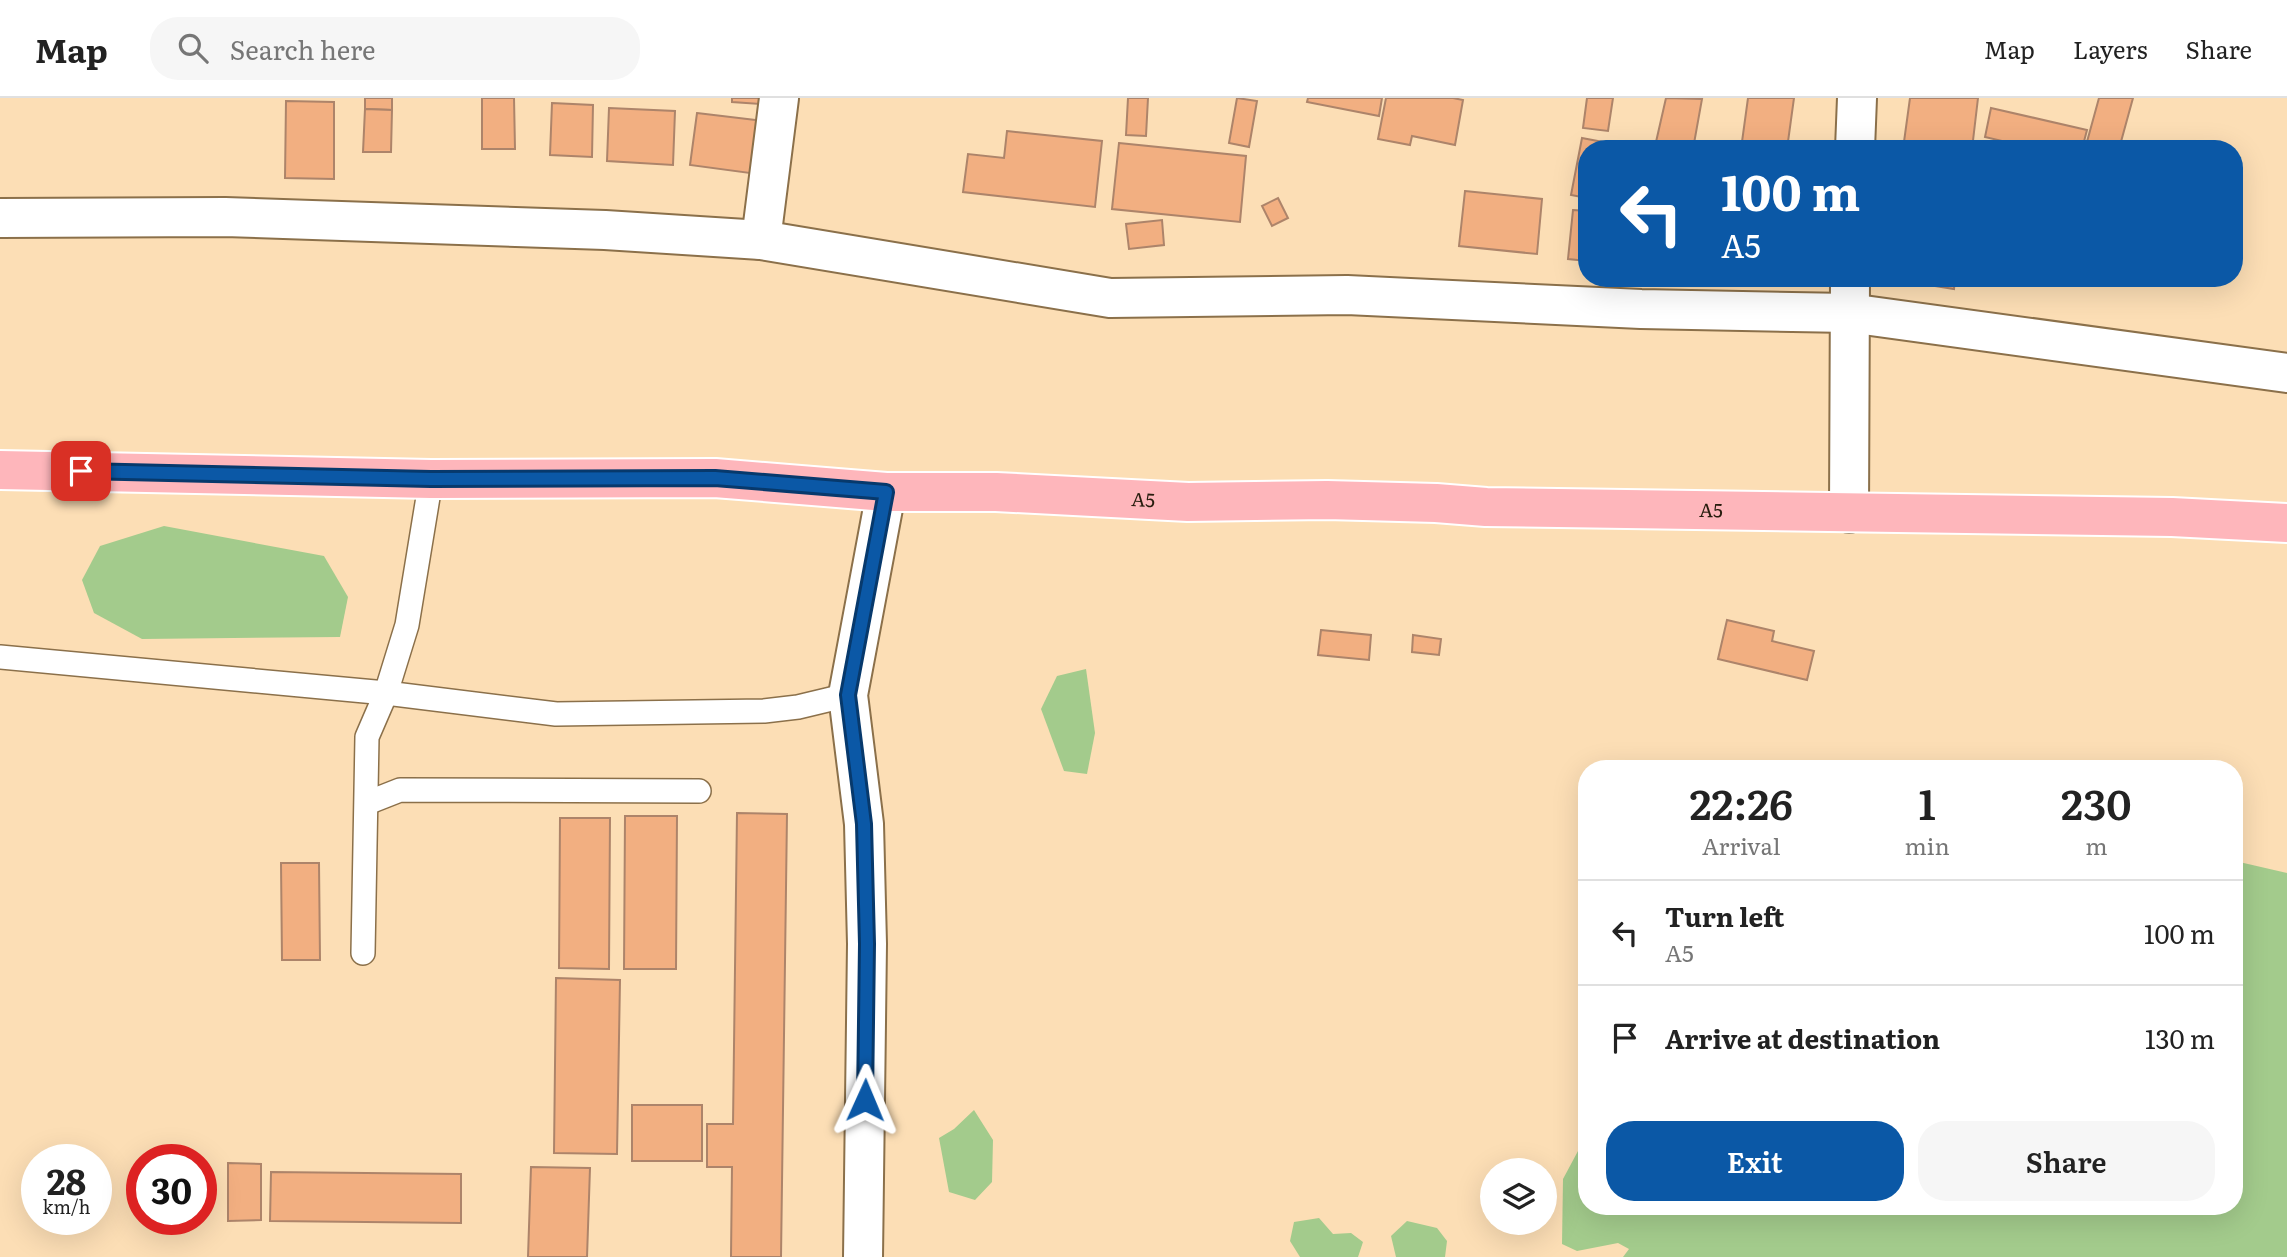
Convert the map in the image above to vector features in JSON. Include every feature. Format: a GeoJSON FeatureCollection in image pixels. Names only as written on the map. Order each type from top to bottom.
{"type":"FeatureCollection","features":[{"type":"Feature","properties":{"kind":"highway","name":"A5"},"geometry":{"type":"LineString","coordinates":[[0,470],[431,479],[715,478],[886,492],[996,492],[1188,502],[1328,500],[1436,503],[1486,508],[2172,517],[2287,523]]}},
{"type":"Feature","properties":{"kind":"street"},"geometry":{"type":"LineString","coordinates":[[761,240],[779,98]]}},
{"type":"Feature","properties":{"kind":"street"},"geometry":{"type":"LineString","coordinates":[[1855,140],[1857,98]]}},
{"type":"Feature","properties":{"kind":"street"},"geometry":{"type":"LineString","coordinates":[[0,218],[239,217],[578,229],[761,240],[1110,298],[1347,295],[1641,309],[1717,309],[1850,296],[2287,373]]}},
{"type":"Feature","properties":{"kind":"street"},"geometry":{"type":"LineString","coordinates":[[1849,513],[1850,296]]}},
{"type":"Feature","properties":{"kind":"street"},"geometry":{"type":"LineString","coordinates":[[863,1257],[867,944],[864,824],[848,695],[886,492]]}},
{"type":"Feature","properties":{"kind":"lane"},"geometry":{"type":"LineString","coordinates":[[363,953],[367,737],[386,694],[407,625],[431,479]]}},
{"type":"Feature","properties":{"kind":"lane"},"geometry":{"type":"LineString","coordinates":[[0,657],[386,694],[556,714],[764,711],[798,707],[848,695]]}},
{"type":"Feature","properties":{"kind":"lane"},"geometry":{"type":"LineString","coordinates":[[367,803],[400,790],[699,791]]}},
{"type":"Feature","properties":{"kind":"green space"},"geometry":{"type":"Polygon","coordinates":[[[164,526],[324,556],[348,597],[340,637],[142,639],[94,613],[82,580],[100,546],[164,526]]]}},
{"type":"Feature","properties":{"kind":"green space"},"geometry":{"type":"Polygon","coordinates":[[[1086,669],[1095,733],[1087,774],[1064,771],[1041,709],[1057,676],[1086,669]]]}},
{"type":"Feature","properties":{"kind":"green space"},"geometry":{"type":"Polygon","coordinates":[[[2243,863],[2287,873],[2287,1257],[1623,1257],[1629,1249],[1618,1243],[1577,1251],[1562,1244],[1563,1179],[1578,1151],[1578,1215],[2243,1215],[2243,863]]]}},
{"type":"Feature","properties":{"kind":"green space"},"geometry":{"type":"Polygon","coordinates":[[[974,1110],[993,1140],[992,1182],[975,1200],[949,1192],[939,1138],[954,1129],[974,1110]]]}},
{"type":"Feature","properties":{"kind":"green space"},"geometry":{"type":"Polygon","coordinates":[[[1319,1218],[1333,1234],[1351,1233],[1363,1242],[1358,1257],[1300,1257],[1290,1241],[1294,1222],[1319,1218]]]}},
{"type":"Feature","properties":{"kind":"green space"},"geometry":{"type":"Polygon","coordinates":[[[1407,1221],[1437,1228],[1447,1241],[1445,1257],[1396,1257],[1391,1236],[1407,1221]]]}},
{"type":"Feature","properties":{"kind":"building"},"geometry":{"type":"Polygon","coordinates":[[[365,98],[392,98],[392,110],[365,109],[365,98]]]}},
{"type":"Feature","properties":{"kind":"building"},"geometry":{"type":"Polygon","coordinates":[[[482,98],[514,98],[515,149],[482,149],[482,98]]]}},
{"type":"Feature","properties":{"kind":"building"},"geometry":{"type":"Polygon","coordinates":[[[732,98],[760,98],[760,104],[732,102],[732,98]]]}},
{"type":"Feature","properties":{"kind":"building"},"geometry":{"type":"Polygon","coordinates":[[[1128,98],[1148,98],[1146,136],[1126,135],[1128,98]]]}},
{"type":"Feature","properties":{"kind":"building"},"geometry":{"type":"Polygon","coordinates":[[[1237,98],[1257,101],[1249,147],[1229,143],[1237,98]]]}},
{"type":"Feature","properties":{"kind":"building"},"geometry":{"type":"Polygon","coordinates":[[[1308,98],[1382,98],[1379,116],[1307,102],[1308,98]]]}},
{"type":"Feature","properties":{"kind":"building"},"geometry":{"type":"Polygon","coordinates":[[[1386,98],[1463,100],[1455,145],[1412,136],[1410,145],[1378,139],[1386,98]]]}},
{"type":"Feature","properties":{"kind":"building"},"geometry":{"type":"Polygon","coordinates":[[[1587,98],[1613,98],[1608,131],[1583,128],[1587,98]]]}},
{"type":"Feature","properties":{"kind":"building"},"geometry":{"type":"Polygon","coordinates":[[[1666,98],[1702,99],[1695,140],[1656,140],[1666,98]]]}},
{"type":"Feature","properties":{"kind":"building"},"geometry":{"type":"Polygon","coordinates":[[[1748,98],[1794,98],[1788,140],[1742,140],[1748,98]]]}},
{"type":"Feature","properties":{"kind":"building"},"geometry":{"type":"Polygon","coordinates":[[[1910,98],[1978,98],[1973,140],[1904,140],[1910,98]]]}},
{"type":"Feature","properties":{"kind":"building"},"geometry":{"type":"Polygon","coordinates":[[[2099,98],[2133,98],[2121,140],[2087,140],[2099,98]]]}},
{"type":"Feature","properties":{"kind":"building"},"geometry":{"type":"Polygon","coordinates":[[[286,101],[334,102],[334,179],[285,178],[286,101]]]}},
{"type":"Feature","properties":{"kind":"building"},"geometry":{"type":"Polygon","coordinates":[[[552,103],[593,105],[592,157],[550,155],[552,103]]]}},
{"type":"Feature","properties":{"kind":"building"},"geometry":{"type":"Polygon","coordinates":[[[609,108],[675,111],[673,165],[607,161],[609,108]]]}},
{"type":"Feature","properties":{"kind":"building"},"geometry":{"type":"Polygon","coordinates":[[[1991,108],[2087,130],[2084,140],[1998,140],[1985,137],[1991,108]]]}},
{"type":"Feature","properties":{"kind":"building"},"geometry":{"type":"Polygon","coordinates":[[[365,109],[392,110],[391,152],[363,152],[365,109]]]}},
{"type":"Feature","properties":{"kind":"building"},"geometry":{"type":"Polygon","coordinates":[[[697,113],[764,121],[757,174],[690,165],[697,113]]]}},
{"type":"Feature","properties":{"kind":"building"},"geometry":{"type":"Polygon","coordinates":[[[1007,131],[1102,141],[1095,207],[963,192],[968,154],[1004,158],[1007,131]]]}},
{"type":"Feature","properties":{"kind":"building"},"geometry":{"type":"Polygon","coordinates":[[[1119,143],[1246,156],[1240,222],[1112,209],[1119,143]]]}},
{"type":"Feature","properties":{"kind":"building"},"geometry":{"type":"Polygon","coordinates":[[[1578,159],[1578,196],[1571,195],[1578,159]]]}},
{"type":"Feature","properties":{"kind":"building"},"geometry":{"type":"Polygon","coordinates":[[[1465,191],[1542,199],[1537,254],[1459,246],[1465,191]]]}},
{"type":"Feature","properties":{"kind":"building"},"geometry":{"type":"Polygon","coordinates":[[[1278,198],[1288,218],[1272,226],[1262,206],[1278,198]]]}},
{"type":"Feature","properties":{"kind":"building"},"geometry":{"type":"Polygon","coordinates":[[[1573,210],[1578,210],[1578,260],[1568,259],[1573,210]]]}},
{"type":"Feature","properties":{"kind":"building"},"geometry":{"type":"Polygon","coordinates":[[[1162,220],[1164,245],[1129,249],[1126,224],[1162,220]]]}},
{"type":"Feature","properties":{"kind":"building"},"geometry":{"type":"Polygon","coordinates":[[[1727,620],[1774,631],[1772,641],[1814,651],[1807,680],[1718,659],[1727,620]]]}},
{"type":"Feature","properties":{"kind":"building"},"geometry":{"type":"Polygon","coordinates":[[[1321,630],[1371,635],[1369,660],[1318,655],[1321,630]]]}},
{"type":"Feature","properties":{"kind":"building"},"geometry":{"type":"Polygon","coordinates":[[[1413,635],[1441,639],[1439,655],[1412,652],[1413,635]]]}},
{"type":"Feature","properties":{"kind":"building"},"geometry":{"type":"Polygon","coordinates":[[[737,813],[787,814],[781,1257],[731,1257],[732,1167],[707,1167],[707,1124],[733,1124],[737,813]]]}},
{"type":"Feature","properties":{"kind":"building"},"geometry":{"type":"Polygon","coordinates":[[[625,816],[677,816],[676,969],[624,969],[625,816]]]}},
{"type":"Feature","properties":{"kind":"building"},"geometry":{"type":"Polygon","coordinates":[[[560,818],[610,818],[609,969],[559,968],[560,818]]]}},
{"type":"Feature","properties":{"kind":"building"},"geometry":{"type":"Polygon","coordinates":[[[281,863],[319,863],[320,960],[282,960],[281,863]]]}},
{"type":"Feature","properties":{"kind":"building"},"geometry":{"type":"Polygon","coordinates":[[[556,978],[620,980],[617,1154],[554,1153],[556,978]]]}},
{"type":"Feature","properties":{"kind":"building"},"geometry":{"type":"Polygon","coordinates":[[[632,1105],[702,1105],[702,1161],[632,1161],[632,1105]]]}},
{"type":"Feature","properties":{"kind":"building"},"geometry":{"type":"Polygon","coordinates":[[[228,1163],[261,1164],[261,1220],[228,1221],[228,1163]]]}},
{"type":"Feature","properties":{"kind":"building"},"geometry":{"type":"Polygon","coordinates":[[[531,1167],[590,1168],[587,1257],[528,1257],[531,1167]]]}},
{"type":"Feature","properties":{"kind":"building"},"geometry":{"type":"Polygon","coordinates":[[[271,1172],[461,1174],[461,1223],[270,1221],[271,1172]]]}},
{"type":"Feature","properties":{"kind":"route"},"geometry":{"type":"LineString","coordinates":[[81,471],[431,479],[715,478],[886,492],[848,695],[864,824],[867,944],[865,1100]]}}]}
